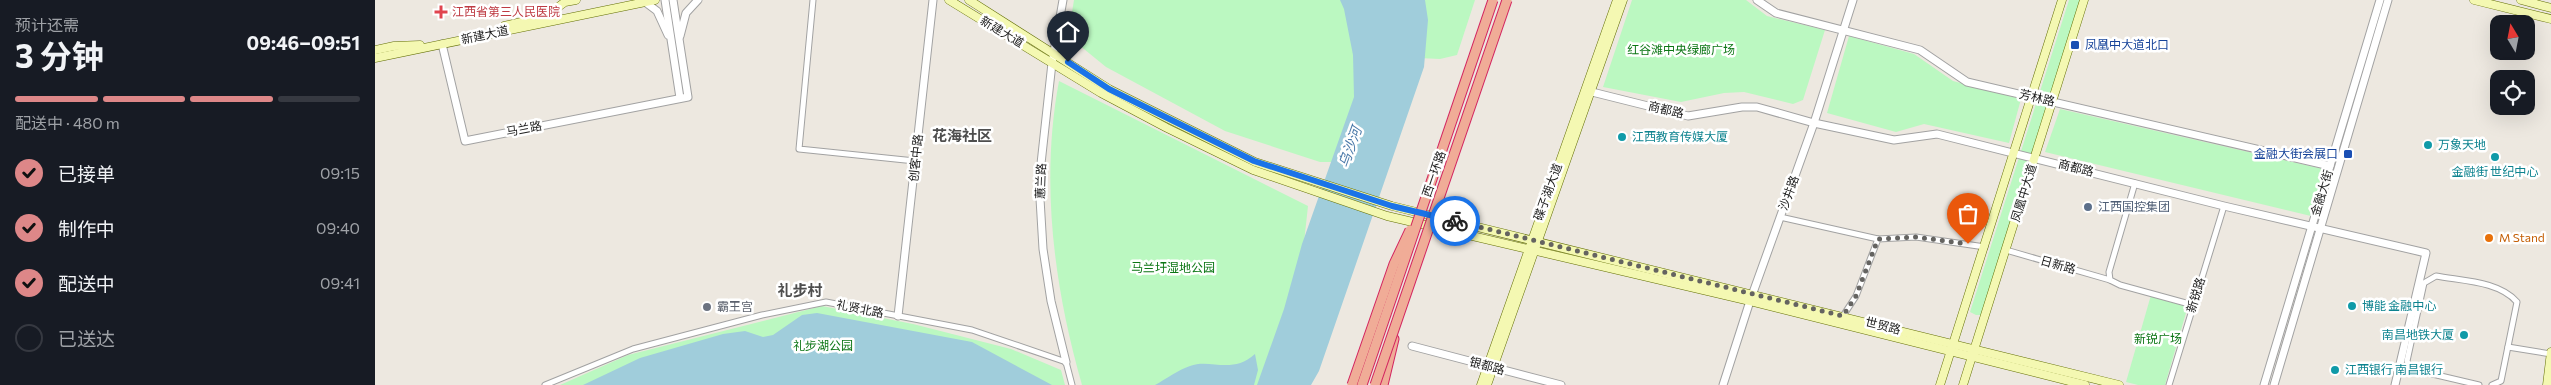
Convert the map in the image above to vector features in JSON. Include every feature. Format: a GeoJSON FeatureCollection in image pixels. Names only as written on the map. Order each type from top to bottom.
{"type":"FeatureCollection","features":[{"type":"Feature","properties":{"kind":"highway","name":"西一环路"},"geometry":{"type":"LineString","coordinates":[[1362,385],[1493,0]]}},
{"type":"Feature","properties":{"kind":"highway","name":"西一环路"},"geometry":{"type":"LineString","coordinates":[[1375,385],[1507,0]]}},
{"type":"Feature","properties":{"kind":"highway"},"geometry":{"type":"LineString","coordinates":[[1351,385],[1394,264],[1427,196]]}},
{"type":"Feature","properties":{"kind":"highway"},"geometry":{"type":"LineString","coordinates":[[1383,385],[1401,311]]}},
{"type":"Feature","properties":{"kind":"main road","name":"新建大道"},"geometry":{"type":"LineString","coordinates":[[375,50],[394,46],[422,45],[546,16],[565,2],[576,0]]}},
{"type":"Feature","properties":{"kind":"main road","name":"新建大道"},"geometry":{"type":"LineString","coordinates":[[375,58],[655,0]]}},
{"type":"Feature","properties":{"kind":"main road","name":"新建大道"},"geometry":{"type":"LineString","coordinates":[[949,0],[1159,124],[1250,169],[1387,216],[1527,248]]}},
{"type":"Feature","properties":{"kind":"main road","name":"新建大道"},"geometry":{"type":"LineString","coordinates":[[969,0],[1109,89],[1254,161],[1392,206],[1535,240]]}},
{"type":"Feature","properties":{"kind":"main road","name":"碟子湖大道"},"geometry":{"type":"LineString","coordinates":[[1481,385],[1490,367],[1536,250],[1535,240],[1617,0]]}},
{"type":"Feature","properties":{"kind":"main road","name":"碟子湖大道"},"geometry":{"type":"LineString","coordinates":[[1487,385],[1490,367],[1527,248],[1535,240],[1592,92],[1623,0]]}},
{"type":"Feature","properties":{"kind":"main road","name":"凤凰中大道"},"geometry":{"type":"LineString","coordinates":[[1941,385],[2062,0]]}},
{"type":"Feature","properties":{"kind":"main road","name":"凤凰中大道"},"geometry":{"type":"LineString","coordinates":[[1963,385],[2084,0]]}},
{"type":"Feature","properties":{"kind":"main road"},"geometry":{"type":"LineString","coordinates":[[2474,0],[2551,19]]}},
{"type":"Feature","properties":{"kind":"main road"},"geometry":{"type":"LineString","coordinates":[[2521,0],[2551,8]]}},
{"type":"Feature","properties":{"kind":"main road","name":"世贸路"},"geometry":{"type":"LineString","coordinates":[[1535,240],[1952,352],[2085,385]]}},
{"type":"Feature","properties":{"kind":"main road","name":"世贸路"},"geometry":{"type":"LineString","coordinates":[[1527,248],[1751,298],[1843,316],[2119,385]]}},
{"type":"Feature","properties":{"kind":"main road"},"geometry":{"type":"LineString","coordinates":[[2547,385],[2551,353]]}},
{"type":"Feature","properties":{"kind":"street"},"geometry":{"type":"LineString","coordinates":[[665,0],[680,98]]}},
{"type":"Feature","properties":{"kind":"street","name":"马兰路"},"geometry":{"type":"LineString","coordinates":[[442,44],[465,141],[688,97],[673,0]]}},
{"type":"Feature","properties":{"kind":"street"},"geometry":{"type":"LineString","coordinates":[[679,38],[686,12],[698,0]]}},
{"type":"Feature","properties":{"kind":"street"},"geometry":{"type":"LineString","coordinates":[[813,0],[799,149],[915,161]]}},
{"type":"Feature","properties":{"kind":"street","name":"创客中路"},"geometry":{"type":"LineString","coordinates":[[898,316],[933,0]]}},
{"type":"Feature","properties":{"kind":"street","name":"蕙兰路"},"geometry":{"type":"LineString","coordinates":[[1063,0],[1054,54],[1039,182],[1043,249],[1051,301],[1066,362]]}},
{"type":"Feature","properties":{"kind":"street","name":"芳林路"},"geometry":{"type":"LineString","coordinates":[[1757,0],[1776,13],[1920,50],[1967,82],[2330,166]]}},
{"type":"Feature","properties":{"kind":"street","name":"沙井路"},"geometry":{"type":"LineString","coordinates":[[1723,385],[1751,298],[1814,123],[1853,0]]}},
{"type":"Feature","properties":{"kind":"street","name":"金融大街"},"geometry":{"type":"LineString","coordinates":[[2264,385],[2380,0]]}},
{"type":"Feature","properties":{"kind":"street","name":"金融大街"},"geometry":{"type":"LineString","coordinates":[[2274,385],[2388,0]]}},
{"type":"Feature","properties":{"kind":"street"},"geometry":{"type":"LineString","coordinates":[[645,2],[657,11],[672,44]]}},
{"type":"Feature","properties":{"kind":"street","name":"商都路"},"geometry":{"type":"LineString","coordinates":[[1592,92],[1688,116],[1742,107],[1757,107],[1814,123],[1894,140],[1937,134],[2224,206],[2427,253],[2395,385]]}},
{"type":"Feature","properties":{"kind":"street"},"geometry":{"type":"LineString","coordinates":[[2111,280],[2109,272],[2135,183]]}},
{"type":"Feature","properties":{"kind":"street","name":"新锐路"},"geometry":{"type":"LineString","coordinates":[[2169,385],[2224,206]]}},
{"type":"Feature","properties":{"kind":"street"},"geometry":{"type":"LineString","coordinates":[[1780,217],[1878,239],[1916,237],[1985,247]]}},
{"type":"Feature","properties":{"kind":"street"},"geometry":{"type":"LineString","coordinates":[[1843,316],[1856,296],[1878,239]]}},
{"type":"Feature","properties":{"kind":"street","name":"日新路"},"geometry":{"type":"LineString","coordinates":[[2006,250],[2193,305]]}},
{"type":"Feature","properties":{"kind":"street"},"geometry":{"type":"LineString","coordinates":[[2479,385],[2411,369],[2407,361],[2424,283],[2436,276],[2499,288],[2509,293],[2517,302],[2501,381],[2493,385]]}},
{"type":"Feature","properties":{"kind":"street","name":"礼贤北路"},"geometry":{"type":"LineString","coordinates":[[545,385],[633,349],[780,311],[826,302],[972,330],[1066,362]]}},
{"type":"Feature","properties":{"kind":"street","name":"银都路"},"geometry":{"type":"LineString","coordinates":[[1412,346],[1561,385]]}},
{"type":"Feature","properties":{"kind":"street"},"geometry":{"type":"LineString","coordinates":[[2508,347],[2551,353]]}},
{"type":"Feature","properties":{"kind":"street"},"geometry":{"type":"LineString","coordinates":[[1066,362],[1072,385]]}},
{"type":"Feature","properties":{"kind":"green space"},"geometry":{"type":"Polygon","coordinates":[[[1074,0],[1345,0],[1362,68],[1340,162],[1320,162],[1225,131],[1106,67],[1068,36],[1074,0]]]}},
{"type":"Feature","properties":{"kind":"green space"},"geometry":{"type":"Polygon","coordinates":[[[1413,0],[1475,0],[1457,55],[1440,59],[1419,58],[1413,0]]]}},
{"type":"Feature","properties":{"kind":"green space","name":"红谷滩中央绿廊广场"},"geometry":{"type":"Polygon","coordinates":[[[1632,0],[1746,0],[1767,16],[1825,30],[1803,100],[1793,104],[1744,92],[1724,93],[1681,102],[1603,87],[1632,0]]]}},
{"type":"Feature","properties":{"kind":"green space"},"geometry":{"type":"Polygon","coordinates":[[[2069,0],[2082,0],[1982,315],[1976,315],[1970,312],[2069,0]]]}},
{"type":"Feature","properties":{"kind":"green space"},"geometry":{"type":"Polygon","coordinates":[[[1849,36],[1914,54],[1953,81],[2021,99],[2009,143],[1924,124],[1896,132],[1827,113],[1849,36]]]}},
{"type":"Feature","properties":{"kind":"green space","name":"马兰圩湿地公园"},"geometry":{"type":"Polygon","coordinates":[[[1059,81],[1308,206],[1302,261],[1261,385],[1082,385],[1064,310],[1053,234],[1051,157],[1053,119],[1059,81]]]}},
{"type":"Feature","properties":{"kind":"green space"},"geometry":{"type":"Polygon","coordinates":[[[2060,109],[2323,169],[2311,216],[2045,152],[2060,109]]]}},
{"type":"Feature","properties":{"kind":"green space","name":"新锐广场"},"geometry":{"type":"Polygon","coordinates":[[[2151,295],[2188,306],[2165,385],[2138,385],[2126,382],[2151,295]]]}},
{"type":"Feature","properties":{"kind":"green space","name":"礼步湖公园"},"geometry":{"type":"Polygon","coordinates":[[[822,306],[913,324],[1011,349],[1061,370],[1065,385],[560,385],[628,355],[822,306]]]}},
{"type":"Feature","properties":{"kind":"water","name":"乌沙河"},"geometry":{"type":"Polygon","coordinates":[[[1340,0],[1425,0],[1428,20],[1424,67],[1319,371],[1311,385],[1257,385],[1284,309],[1302,244],[1354,97],[1353,55],[1344,9],[1340,0]]]}},
{"type":"Feature","properties":{"kind":"water","name":"礼步湖公园"},"geometry":{"type":"Polygon","coordinates":[[[817,313],[972,342],[1052,385],[583,385],[640,358],[723,334],[745,331],[763,337],[773,335],[802,315],[817,313]]]}},
{"type":"Feature","properties":{"kind":"water"},"geometry":{"type":"Polygon","coordinates":[[[1255,354],[1258,370],[1254,385],[1155,385],[1190,366],[1198,364],[1238,364],[1255,354]]]}},
{"type":"Feature","properties":{"kind":"way so far"},"geometry":{"type":"LineString","coordinates":[[1455,221],[1843,316],[1856,296],[1878,239],[1916,237],[1968,244]]}},
{"type":"Feature","properties":{"kind":"place","name":"江西省第三人民医院"},"geometry":{"type":"Point","coordinates":[441,12]}},
{"type":"Feature","properties":{"kind":"place","name":"凤凰中大道北口"},"geometry":{"type":"Point","coordinates":[2075,45]}},
{"type":"Feature","properties":{"kind":"place","name":"江西教育传媒大厦"},"geometry":{"type":"Point","coordinates":[1622,137]}},
{"type":"Feature","properties":{"kind":"place","name":"万象天地"},"geometry":{"type":"Point","coordinates":[2428,145]}},
{"type":"Feature","properties":{"kind":"place","name":"金融大街会展口"},"geometry":{"type":"Point","coordinates":[2348,154]}},
{"type":"Feature","properties":{"kind":"place","name":"金融街 世纪中心"},"geometry":{"type":"Point","coordinates":[2495,157]}},
{"type":"Feature","properties":{"kind":"place","name":"江西国控集团"},"geometry":{"type":"Point","coordinates":[2088,207]}},
{"type":"Feature","properties":{"kind":"place","name":"M Stand"},"geometry":{"type":"Point","coordinates":[2489,238]}},
{"type":"Feature","properties":{"kind":"place","name":"博能 金融中心"},"geometry":{"type":"Point","coordinates":[2352,306]}},
{"type":"Feature","properties":{"kind":"place","name":"霸王宫"},"geometry":{"type":"Point","coordinates":[707,307]}},
{"type":"Feature","properties":{"kind":"place","name":"南昌地铁大厦"},"geometry":{"type":"Point","coordinates":[2464,335]}},
{"type":"Feature","properties":{"kind":"place","name":"江西银行 南昌银行"},"geometry":{"type":"Point","coordinates":[2335,370]}},
{"type":"Feature","properties":{"kind":"district","name":"花海社区"},"geometry":{"type":"Point","coordinates":[962,136]}},
{"type":"Feature","properties":{"kind":"district","name":"礼步村"},"geometry":{"type":"Point","coordinates":[800,291]}},
{"type":"Feature","properties":{"kind":"route"},"geometry":{"type":"LineString","coordinates":[[1068,62],[1109,89],[1254,161],[1392,206],[1455,221]]}}]}
